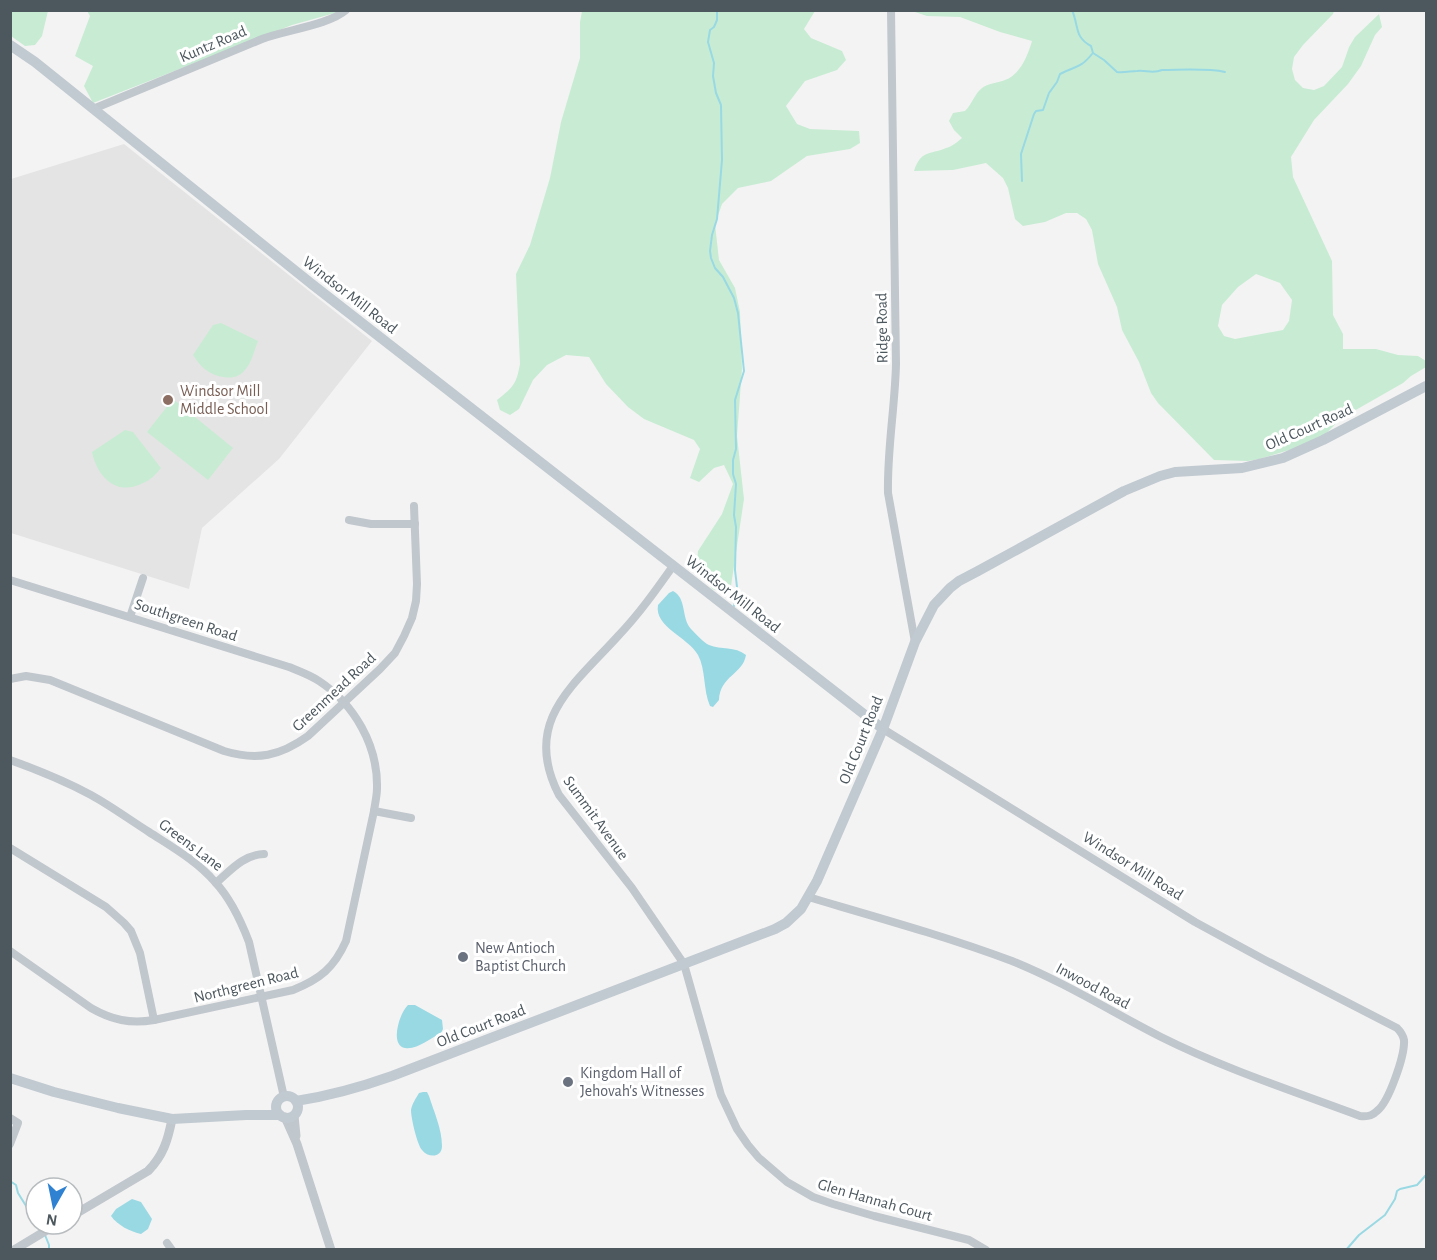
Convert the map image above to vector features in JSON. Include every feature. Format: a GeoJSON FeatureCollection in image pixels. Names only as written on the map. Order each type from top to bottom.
{"type":"FeatureCollection","features":[{"type":"Feature","properties":{"kind":"main road","name":"Windsor Mill Road"},"geometry":{"type":"LineString","coordinates":[[10,45],[35,62],[313,285],[883,729]]}},
{"type":"Feature","properties":{"kind":"main road","name":"Old Court Road"},"geometry":{"type":"LineString","coordinates":[[10,1078],[107,1105],[172,1119],[288,1111],[318,1098],[392,1076],[775,929],[786,923],[801,909],[808,897],[883,729],[915,642],[934,605],[959,581],[1124,491],[1175,472],[1242,468],[1283,458],[1323,440],[1426,386]]}},
{"type":"Feature","properties":{"kind":"main road"},"geometry":{"type":"LineString","coordinates":[[284,1097],[291,1097],[288,1111]]}},
{"type":"Feature","properties":{"kind":"street","name":"Kuntz Road"},"geometry":{"type":"LineString","coordinates":[[93,109],[262,39],[332,20],[346,10]]}},
{"type":"Feature","properties":{"kind":"street","name":"Ridge Road"},"geometry":{"type":"LineString","coordinates":[[891,10],[896,386],[887,473],[888,493],[915,642]]}},
{"type":"Feature","properties":{"kind":"street","name":"Greenmead Road"},"geometry":{"type":"LineString","coordinates":[[10,679],[26,676],[50,680],[224,752],[251,757],[282,752],[308,736],[380,669],[395,653],[405,636],[416,601],[414,506]]}},
{"type":"Feature","properties":{"kind":"street"},"geometry":{"type":"LineString","coordinates":[[349,520],[371,524],[415,524]]}},
{"type":"Feature","properties":{"kind":"street","name":"Summit Avenue"},"geometry":{"type":"LineString","coordinates":[[673,566],[621,634],[561,699],[549,724],[547,753],[553,783],[560,795],[632,888],[684,964]]}},
{"type":"Feature","properties":{"kind":"street"},"geometry":{"type":"LineString","coordinates":[[130,617],[143,578]]}},
{"type":"Feature","properties":{"kind":"street","name":"Southgreen Road"},"geometry":{"type":"LineString","coordinates":[[10,580],[305,673],[318,680],[345,702]]}},
{"type":"Feature","properties":{"kind":"street","name":"Northgreen Road"},"geometry":{"type":"LineString","coordinates":[[10,951],[91,1008],[122,1021],[144,1022],[293,990],[321,976],[340,955],[346,941],[377,790],[374,758],[363,729],[345,702]]}},
{"type":"Feature","properties":{"kind":"street","name":"Windsor Mill Road"},"geometry":{"type":"LineString","coordinates":[[883,729],[1196,922],[1398,1028],[1404,1038],[1403,1048],[1389,1093],[1379,1110],[1366,1117],[1360,1116]]}},
{"type":"Feature","properties":{"kind":"street","name":"Greens Lane"},"geometry":{"type":"LineString","coordinates":[[10,760],[43,772],[91,795],[179,852],[201,868],[216,883],[231,904],[249,942],[284,1097]]}},
{"type":"Feature","properties":{"kind":"street"},"geometry":{"type":"LineString","coordinates":[[374,811],[411,818]]}},
{"type":"Feature","properties":{"kind":"street"},"geometry":{"type":"LineString","coordinates":[[10,848],[106,907],[124,922],[140,953],[154,1020]]}},
{"type":"Feature","properties":{"kind":"street"},"geometry":{"type":"LineString","coordinates":[[216,883],[242,860],[249,856],[264,854]]}},
{"type":"Feature","properties":{"kind":"street","name":"Inwood Road"},"geometry":{"type":"LineString","coordinates":[[808,897],[938,936],[1013,962],[1069,987],[1186,1049],[1360,1116]]}},
{"type":"Feature","properties":{"kind":"street","name":"Glen Hannah Court"},"geometry":{"type":"LineString","coordinates":[[684,964],[721,1095],[737,1129],[759,1158],[787,1182],[813,1197],[864,1213],[969,1240],[986,1250]]}},
{"type":"Feature","properties":{"kind":"street"},"geometry":{"type":"LineString","coordinates":[[288,1111],[331,1250]]}},
{"type":"Feature","properties":{"kind":"street"},"geometry":{"type":"LineString","coordinates":[[10,1118],[18,1123],[10,1144]]}},
{"type":"Feature","properties":{"kind":"street"},"geometry":{"type":"LineString","coordinates":[[84,1209],[148,1172],[164,1150],[172,1119]]}},
{"type":"Feature","properties":{"kind":"street"},"geometry":{"type":"LineString","coordinates":[[14,1250],[37,1236]]}},
{"type":"Feature","properties":{"kind":"shaded area","name":"Windsor Mill Middle School"},"geometry":{"type":"Polygon","coordinates":[[[124,144],[372,341],[279,459],[202,528],[189,589],[11,533],[11,179],[124,144]]]}},
{"type":"Feature","properties":{"kind":"green space"},"geometry":{"type":"Polygon","coordinates":[[[11,10],[48,11],[42,36],[35,45],[25,46],[11,36],[11,10]]]}},
{"type":"Feature","properties":{"kind":"green space"},"geometry":{"type":"Polygon","coordinates":[[[87,11],[337,11],[292,25],[93,103],[84,86],[93,66],[75,56],[90,16],[87,11]]]}},
{"type":"Feature","properties":{"kind":"green space"},"geometry":{"type":"Polygon","coordinates":[[[582,11],[815,11],[804,29],[811,38],[842,51],[846,60],[837,70],[805,81],[786,106],[797,124],[810,129],[859,131],[860,143],[850,149],[807,156],[771,181],[738,188],[722,204],[715,224],[719,260],[735,288],[740,312],[742,369],[737,436],[744,499],[731,586],[722,592],[712,589],[697,562],[698,551],[722,514],[733,484],[724,465],[714,468],[699,482],[690,478],[700,449],[694,440],[644,419],[628,407],[606,384],[589,357],[566,355],[547,365],[533,380],[519,409],[510,415],[500,410],[497,400],[513,385],[519,371],[516,274],[530,245],[550,178],[561,122],[580,58],[582,11]]]}},
{"type":"Feature","properties":{"kind":"green space"},"geometry":{"type":"Polygon","coordinates":[[[912,11],[1334,11],[1294,57],[1292,69],[1295,80],[1303,88],[1314,90],[1324,86],[1342,67],[1355,37],[1379,14],[1382,27],[1375,35],[1361,66],[1348,84],[1314,120],[1291,157],[1293,177],[1332,261],[1333,315],[1343,334],[1343,349],[1376,349],[1398,355],[1418,356],[1426,361],[1426,367],[1340,419],[1323,437],[1313,443],[1248,461],[1214,460],[1151,393],[1139,362],[1122,330],[1117,307],[1098,264],[1092,230],[1086,219],[1077,213],[1066,213],[1045,222],[1023,226],[1015,219],[1008,188],[1003,178],[986,163],[953,170],[914,171],[923,156],[951,146],[962,138],[949,121],[953,113],[965,111],[982,88],[1015,74],[1026,58],[1032,41],[960,17],[927,16],[912,11]],[[1256,274],[1238,287],[1222,305],[1218,326],[1224,336],[1235,339],[1283,330],[1289,321],[1292,300],[1280,283],[1256,274]]]}},
{"type":"Feature","properties":{"kind":"green space"},"geometry":{"type":"Polygon","coordinates":[[[221,323],[258,341],[249,364],[237,376],[227,378],[213,374],[206,370],[193,355],[213,325],[221,323]]]}},
{"type":"Feature","properties":{"kind":"green space"},"geometry":{"type":"Polygon","coordinates":[[[173,399],[233,448],[208,480],[147,432],[173,399]]]}},
{"type":"Feature","properties":{"kind":"green space"},"geometry":{"type":"Polygon","coordinates":[[[125,430],[133,432],[161,468],[146,482],[125,488],[117,486],[103,476],[92,452],[125,430]]]}},
{"type":"Feature","properties":{"kind":"water"},"geometry":{"type":"Polygon","coordinates":[[[673,591],[680,598],[688,624],[702,640],[709,645],[737,650],[746,655],[741,667],[723,686],[719,700],[713,707],[710,706],[708,700],[698,655],[666,626],[658,613],[658,605],[673,591]]]}},
{"type":"Feature","properties":{"kind":"water"},"geometry":{"type":"Polygon","coordinates":[[[408,1005],[415,1005],[442,1020],[441,1033],[414,1047],[400,1046],[398,1028],[402,1014],[408,1005]]]}},
{"type":"Feature","properties":{"kind":"water"},"geometry":{"type":"Polygon","coordinates":[[[427,1092],[429,1096],[441,1133],[441,1150],[434,1156],[425,1153],[420,1147],[412,1119],[412,1106],[419,1093],[427,1092]]]}},
{"type":"Feature","properties":{"kind":"water"},"geometry":{"type":"Polygon","coordinates":[[[132,1199],[141,1202],[152,1219],[148,1229],[141,1234],[124,1228],[111,1216],[116,1209],[132,1199]]]}},
{"type":"Feature","properties":{"kind":"waterway"},"geometry":{"type":"LineString","coordinates":[[717,10],[717,20],[710,30],[708,42],[714,63],[713,76],[716,93],[721,105],[722,160],[717,219],[710,251],[715,268],[723,277],[734,298],[738,313],[744,371],[735,400],[736,449],[733,474],[736,484],[734,515],[737,596],[734,606]]}},
{"type":"Feature","properties":{"kind":"waterway"},"geometry":{"type":"LineString","coordinates":[[1072,10],[1079,35],[1091,46],[1093,53],[1117,72],[1162,70],[1225,72]]}},
{"type":"Feature","properties":{"kind":"waterway"},"geometry":{"type":"LineString","coordinates":[[1022,181],[1021,154],[1034,114],[1036,111],[1043,110],[1049,93],[1060,74],[1081,65],[1092,54]]}},
{"type":"Feature","properties":{"kind":"waterway"},"geometry":{"type":"LineString","coordinates":[[1346,1250],[1359,1235],[1385,1215],[1397,1191],[1417,1185],[1426,1175]]}},
{"type":"Feature","properties":{"kind":"waterway"},"geometry":{"type":"LineString","coordinates":[[10,1181],[16,1185],[24,1203]]}},
{"type":"Feature","properties":{"kind":"waterway"},"geometry":{"type":"LineString","coordinates":[[45,1236],[49,1250]]}},
{"type":"Feature","properties":{"kind":"place","name":"Windsor Mill Middle School"},"geometry":{"type":"Point","coordinates":[168,400]}},
{"type":"Feature","properties":{"kind":"place","name":"New Antioch Baptist Church"},"geometry":{"type":"Point","coordinates":[463,957]}},
{"type":"Feature","properties":{"kind":"place","name":"Kingdom Hall of Jehovah's Witnesses"},"geometry":{"type":"Point","coordinates":[568,1082]}}]}
